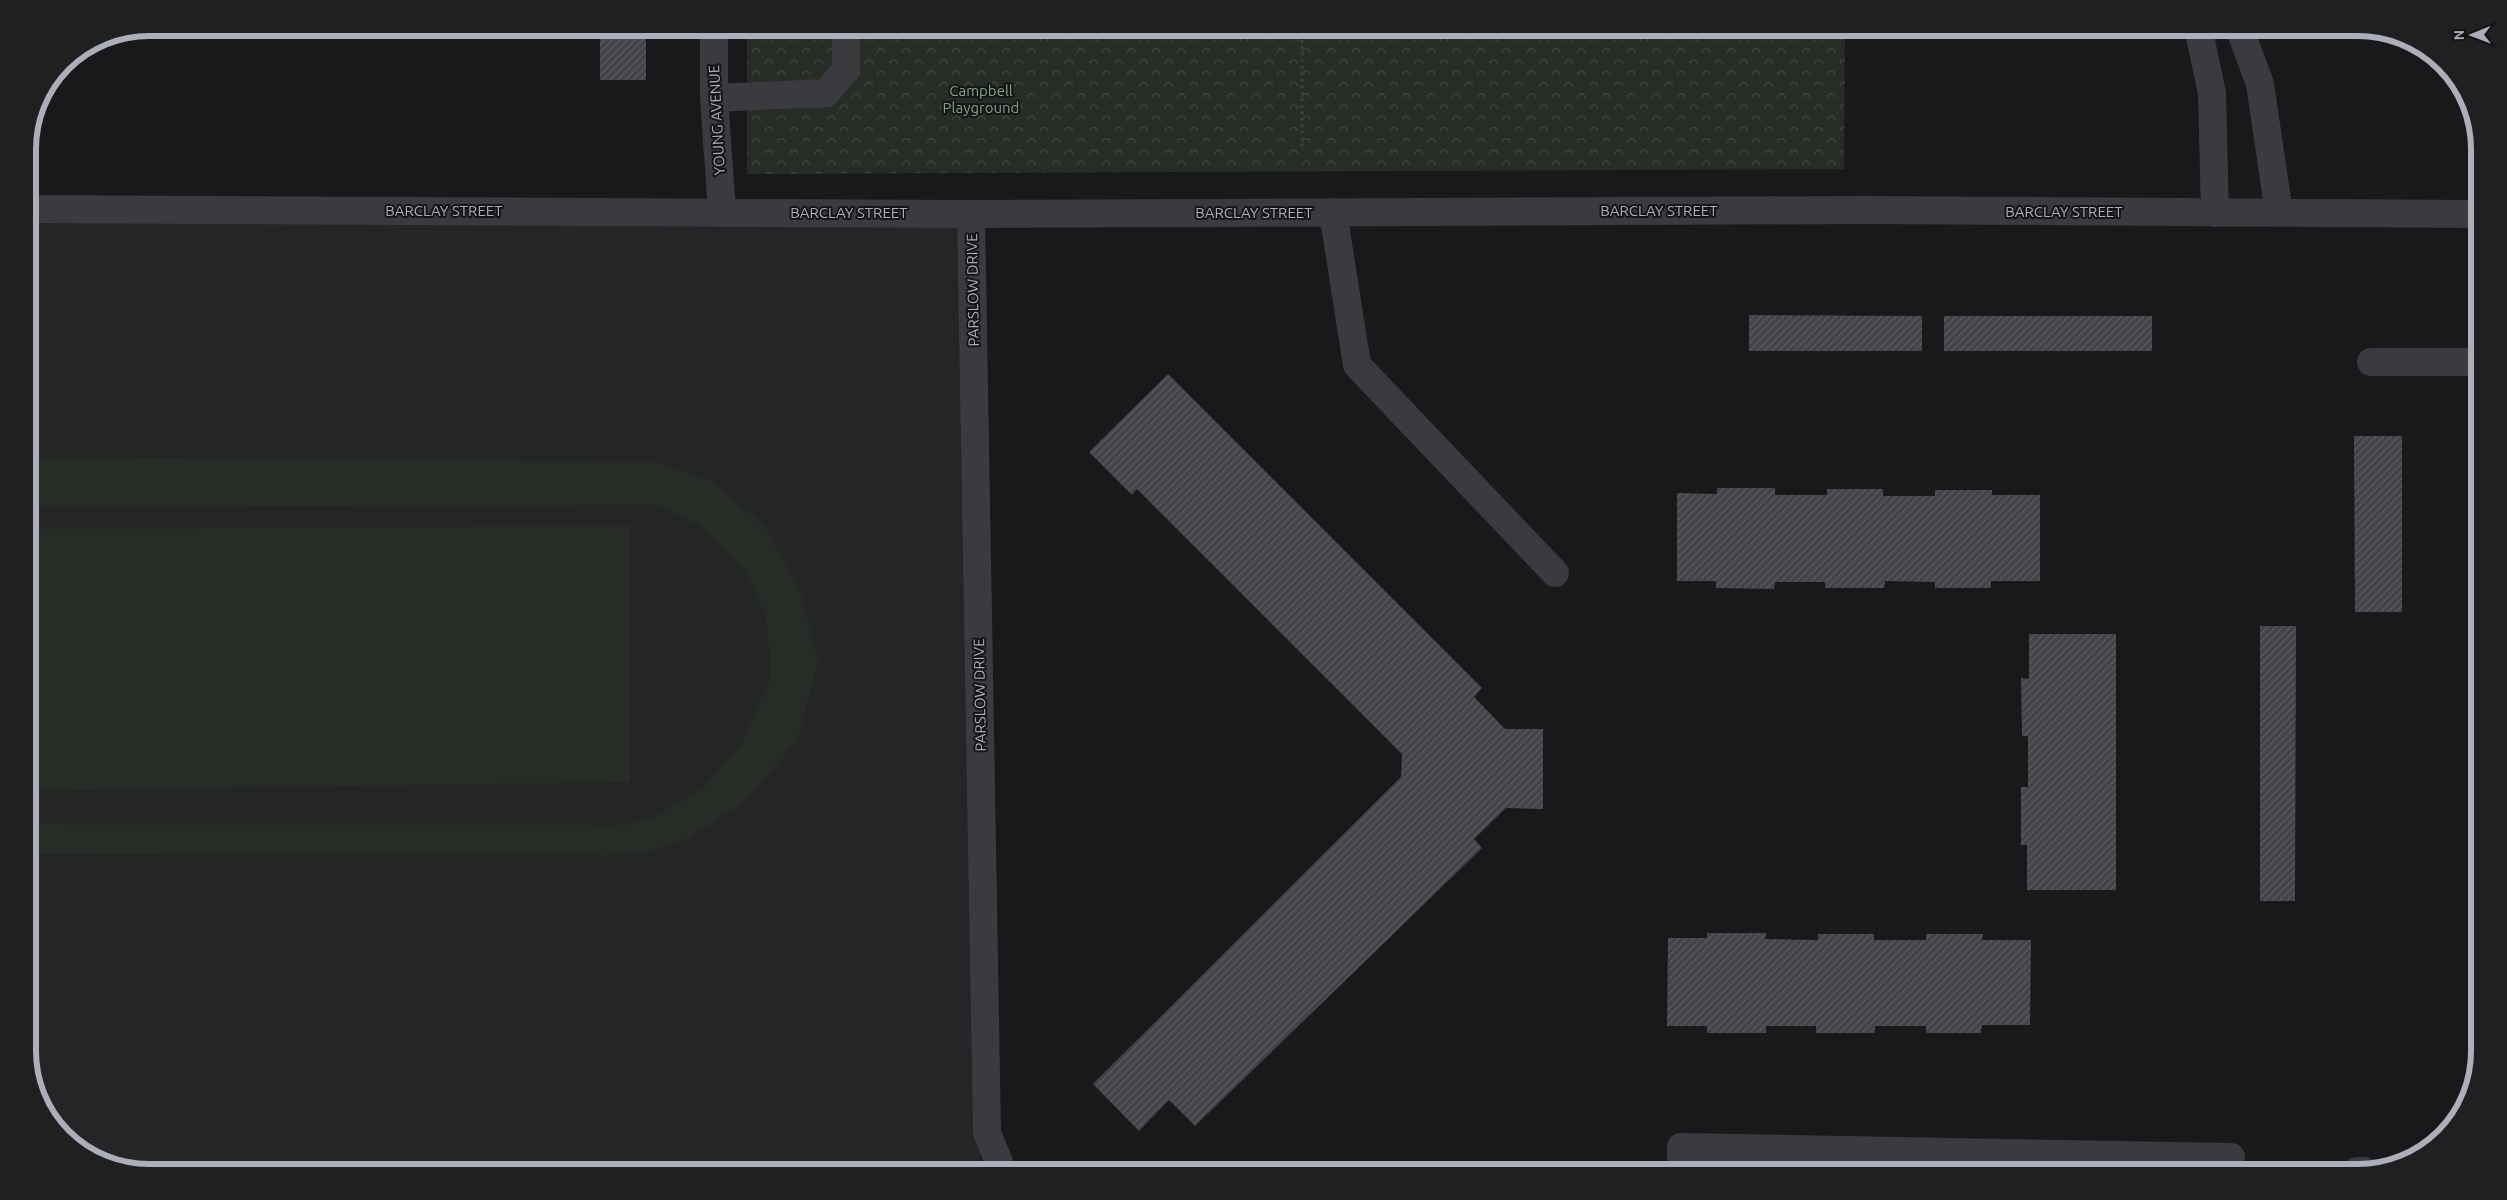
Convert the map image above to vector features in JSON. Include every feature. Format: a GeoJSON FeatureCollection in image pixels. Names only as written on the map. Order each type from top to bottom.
{"type":"FeatureCollection","features":[{"type":"Feature","properties":{"kind":"street","name":"YOUNG AVENUE"},"geometry":{"type":"LineString","coordinates":[[714,36],[714,98],[722,212]]}},
{"type":"Feature","properties":{"kind":"street"},"geometry":{"type":"LineString","coordinates":[[714,98],[826,93],[846,70],[846,36]]}},
{"type":"Feature","properties":{"kind":"street"},"geometry":{"type":"LineString","coordinates":[[2200,36],[2212,93],[2215,212]]}},
{"type":"Feature","properties":{"kind":"street"},"geometry":{"type":"LineString","coordinates":[[2242,36],[2260,84],[2279,213]]}},
{"type":"Feature","properties":{"kind":"street","name":"BARCLAY STREET"},"geometry":{"type":"LineString","coordinates":[[36,209],[971,214],[1872,210],[2471,214]]}},
{"type":"Feature","properties":{"kind":"street"},"geometry":{"type":"LineString","coordinates":[[1333,212],[1357,365],[1555,572]]}},
{"type":"Feature","properties":{"kind":"street","name":"PARSLOW DRIVE"},"geometry":{"type":"LineString","coordinates":[[971,214],[987,1133],[999,1164]]}},
{"type":"Feature","properties":{"kind":"street"},"geometry":{"type":"LineString","coordinates":[[2371,362],[2471,362]]}},
{"type":"Feature","properties":{"kind":"street"},"geometry":{"type":"LineString","coordinates":[[1681,1164],[1682,1148],[2231,1157]]}},
{"type":"Feature","properties":{"kind":"path"},"geometry":{"type":"LineString","coordinates":[[1302,36],[1302,146]]}},
{"type":"Feature","properties":{"kind":"shaded area"},"geometry":{"type":"Polygon","coordinates":[[[36,205],[971,214],[980,1164],[149,1164],[113,1158],[86,1145],[75,1136],[55,1114],[48,1101],[38,1073],[36,1058],[36,205]]]}},
{"type":"Feature","properties":{"kind":"green space","name":"Campbell Playground"},"geometry":{"type":"Polygon","coordinates":[[[747,36],[1845,36],[1844,169],[747,174],[747,36]]]}},
{"type":"Feature","properties":{"kind":"green space"},"geometry":{"type":"Polygon","coordinates":[[[36,457],[652,461],[709,479],[764,525],[799,587],[818,663],[797,740],[749,798],[690,838],[649,852],[612,855],[36,854],[36,824],[624,825],[653,817],[702,789],[741,744],[771,677],[766,615],[742,566],[697,524],[656,505],[36,507],[36,457]]]}},
{"type":"Feature","properties":{"kind":"green space"},"geometry":{"type":"Polygon","coordinates":[[[631,526],[630,782],[36,791],[36,529],[631,526]]]}},
{"type":"Feature","properties":{"kind":"building"},"geometry":{"type":"Polygon","coordinates":[[[600,36],[646,36],[646,80],[600,80],[600,36]]]}},
{"type":"Feature","properties":{"kind":"building"},"geometry":{"type":"Polygon","coordinates":[[[1749,315],[1922,316],[1922,351],[1749,351],[1749,315]]]}},
{"type":"Feature","properties":{"kind":"building"},"geometry":{"type":"Polygon","coordinates":[[[1944,316],[2152,316],[2152,351],[1944,351],[1944,316]]]}},
{"type":"Feature","properties":{"kind":"building"},"geometry":{"type":"Polygon","coordinates":[[[1168,374],[1482,688],[1474,697],[1505,729],[1543,729],[1543,809],[1506,808],[1474,839],[1482,848],[1195,1126],[1169,1100],[1139,1131],[1093,1084],[1401,777],[1402,754],[1137,489],[1132,495],[1089,452],[1168,374]]]}},
{"type":"Feature","properties":{"kind":"building"},"geometry":{"type":"Polygon","coordinates":[[[2354,436],[2402,436],[2402,612],[2355,612],[2354,436]]]}},
{"type":"Feature","properties":{"kind":"building"},"geometry":{"type":"Polygon","coordinates":[[[1717,488],[1775,488],[1775,495],[1827,495],[1827,489],[1883,489],[1883,496],[1935,496],[1935,490],[1992,490],[1992,495],[2040,495],[2040,581],[1991,581],[1991,588],[1935,588],[1935,582],[1885,581],[1884,588],[1825,588],[1825,582],[1775,582],[1774,589],[1716,588],[1716,581],[1677,581],[1677,493],[1717,494],[1717,488]]]}},
{"type":"Feature","properties":{"kind":"building"},"geometry":{"type":"Polygon","coordinates":[[[2260,626],[2296,626],[2295,901],[2260,901],[2260,626]]]}},
{"type":"Feature","properties":{"kind":"building"},"geometry":{"type":"Polygon","coordinates":[[[2029,634],[2116,634],[2116,890],[2027,890],[2027,845],[2021,845],[2021,787],[2028,787],[2028,736],[2022,736],[2021,678],[2029,679],[2029,634]]]}},
{"type":"Feature","properties":{"kind":"building"},"geometry":{"type":"Polygon","coordinates":[[[1707,933],[1766,933],[1765,939],[1818,940],[1818,934],[1874,934],[1874,940],[1926,940],[1926,934],[1983,934],[1982,940],[2031,940],[2030,1025],[1982,1025],[1981,1033],[1926,1033],[1926,1026],[1875,1026],[1875,1033],[1816,1033],[1816,1026],[1766,1026],[1766,1033],[1707,1033],[1707,1026],[1667,1026],[1668,938],[1707,938],[1707,933]]]}}]}
